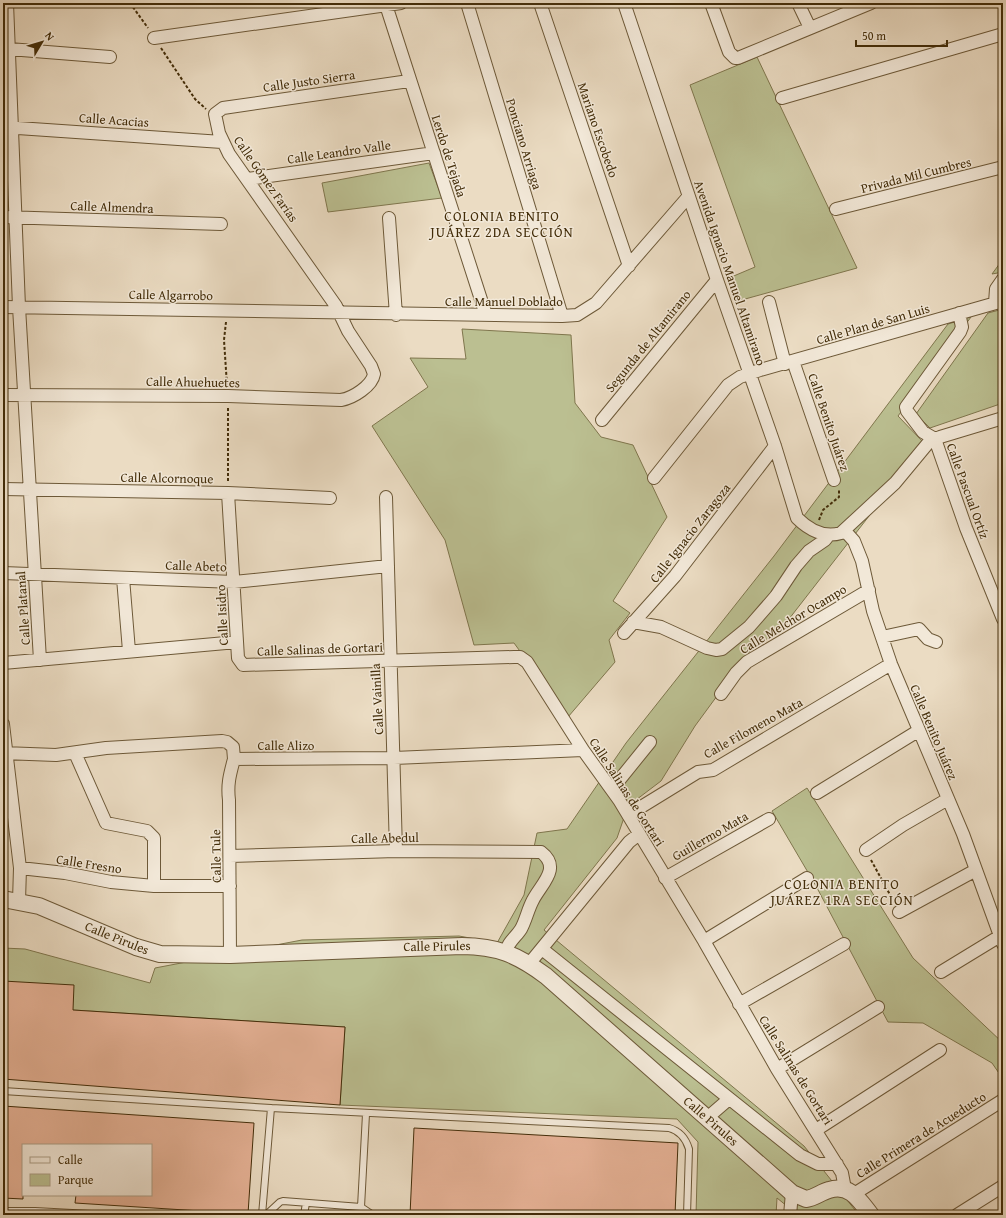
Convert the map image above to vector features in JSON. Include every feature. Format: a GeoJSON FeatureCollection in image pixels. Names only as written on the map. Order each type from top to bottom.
{"type":"FeatureCollection","features":[{"type":"Feature","properties":{"kind":"street","name":"Calle Platanal"},"geometry":{"type":"LineString","coordinates":[[7,3],[9,48],[7,73],[7,127],[16,217],[19,307],[40,660]]}},
{"type":"Feature","properties":{"kind":"street","name":"Ponciano Arriaga"},"geometry":{"type":"LineString","coordinates":[[466,3],[562,316]]}},
{"type":"Feature","properties":{"kind":"street","name":"Mariano Escobedo"},"geometry":{"type":"LineString","coordinates":[[540,3],[629,266]]}},
{"type":"Feature","properties":{"kind":"street","name":"Avenida Ignacio Manuel Altamirano"},"geometry":{"type":"LineString","coordinates":[[624,3],[716,280],[775,446],[796,516],[802,523],[816,531],[829,535]]}},
{"type":"Feature","properties":{"kind":"street"},"geometry":{"type":"LineString","coordinates":[[711,3],[729,52],[735,58],[742,58],[871,3]]}},
{"type":"Feature","properties":{"kind":"street"},"geometry":{"type":"LineString","coordinates":[[798,3],[810,28]]}},
{"type":"Feature","properties":{"kind":"street"},"geometry":{"type":"LineString","coordinates":[[154,38],[396,4]]}},
{"type":"Feature","properties":{"kind":"street","name":"Lerdo de Tejada"},"geometry":{"type":"LineString","coordinates":[[396,4],[409,80],[486,315]]}},
{"type":"Feature","properties":{"kind":"street"},"geometry":{"type":"LineString","coordinates":[[782,98],[1003,34]]}},
{"type":"Feature","properties":{"kind":"street"},"geometry":{"type":"LineString","coordinates":[[9,48],[110,57]]}},
{"type":"Feature","properties":{"kind":"street","name":"Calle Justo Sierra"},"geometry":{"type":"LineString","coordinates":[[215,114],[223,108],[409,80]]}},
{"type":"Feature","properties":{"kind":"street","name":"Calle Gómez Farías"},"geometry":{"type":"LineString","coordinates":[[215,114],[222,142],[228,154],[248,179],[340,313],[348,331],[371,366],[374,377]]}},
{"type":"Feature","properties":{"kind":"street","name":"Calle Acacias"},"geometry":{"type":"LineString","coordinates":[[7,127],[222,142]]}},
{"type":"Feature","properties":{"kind":"street","name":"Calle Leandro Valle"},"geometry":{"type":"LineString","coordinates":[[248,179],[434,153]]}},
{"type":"Feature","properties":{"kind":"street","name":"Privada Mil Cumbres"},"geometry":{"type":"LineString","coordinates":[[836,210],[1003,167]]}},
{"type":"Feature","properties":{"kind":"street","name":"Calle Manuel Doblado"},"geometry":{"type":"LineString","coordinates":[[340,313],[577,315],[596,303],[688,197]]}},
{"type":"Feature","properties":{"kind":"street","name":"Calle Almendra"},"geometry":{"type":"LineString","coordinates":[[3,217],[221,224]]}},
{"type":"Feature","properties":{"kind":"street"},"geometry":{"type":"LineString","coordinates":[[389,218],[396,314]]}},
{"type":"Feature","properties":{"kind":"street"},"geometry":{"type":"LineString","coordinates":[[999,302],[996,290],[1003,279]]}},
{"type":"Feature","properties":{"kind":"street","name":"Segunda de Altamirano"},"geometry":{"type":"LineString","coordinates":[[602,420],[716,280]]}},
{"type":"Feature","properties":{"kind":"street","name":"Calle Benito Juárez"},"geometry":{"type":"LineString","coordinates":[[769,302],[789,362],[834,480]]}},
{"type":"Feature","properties":{"kind":"street","name":"Calle Plan de San Luis"},"geometry":{"type":"LineString","coordinates":[[654,478],[728,385],[735,379],[750,373],[999,302]]}},
{"type":"Feature","properties":{"kind":"street","name":"Calle Algarrobo"},"geometry":{"type":"LineString","coordinates":[[3,307],[340,313]]}},
{"type":"Feature","properties":{"kind":"street"},"geometry":{"type":"LineString","coordinates":[[935,439],[923,432],[907,411],[906,407],[960,332],[962,327],[959,313]]}},
{"type":"Feature","properties":{"kind":"street","name":"Calle Ahuehuetes"},"geometry":{"type":"LineString","coordinates":[[3,395],[228,396],[341,400],[354,395],[372,382],[374,377]]}},
{"type":"Feature","properties":{"kind":"street"},"geometry":{"type":"LineString","coordinates":[[633,622],[661,627],[707,648],[716,650],[725,647],[745,630],[776,596],[796,566],[809,551],[825,540],[829,535],[845,531],[890,488],[918,454],[935,439],[1003,418]]}},
{"type":"Feature","properties":{"kind":"street","name":"Calle Pascual Ortíz"},"geometry":{"type":"LineString","coordinates":[[935,439],[966,528],[990,590],[1003,616]]}},
{"type":"Feature","properties":{"kind":"street","name":"Calle Ignacio Zaragoza"},"geometry":{"type":"LineString","coordinates":[[624,634],[675,576],[775,446]]}},
{"type":"Feature","properties":{"kind":"street","name":"Calle Alcornoque"},"geometry":{"type":"LineString","coordinates":[[3,489],[228,493],[330,498]]}},
{"type":"Feature","properties":{"kind":"street","name":"Calle Isidro"},"geometry":{"type":"LineString","coordinates":[[228,493],[238,658],[240,663]]}},
{"type":"Feature","properties":{"kind":"street","name":"Calle Vainilla"},"geometry":{"type":"LineString","coordinates":[[386,497],[389,660],[394,758],[396,851]]}},
{"type":"Feature","properties":{"kind":"street","name":"Calle Benito Juárez"},"geometry":{"type":"LineString","coordinates":[[845,531],[857,547],[862,561],[882,638],[891,664],[976,870],[999,918],[1001,940]]}},
{"type":"Feature","properties":{"kind":"street","name":"Calle Abeto"},"geometry":{"type":"LineString","coordinates":[[3,573],[234,582],[388,566]]}},
{"type":"Feature","properties":{"kind":"street"},"geometry":{"type":"LineString","coordinates":[[123,578],[129,651]]}},
{"type":"Feature","properties":{"kind":"street","name":"Calle Melchor Ocampo"},"geometry":{"type":"LineString","coordinates":[[720,694],[736,673],[747,662],[869,590]]}},
{"type":"Feature","properties":{"kind":"street"},"geometry":{"type":"LineString","coordinates":[[882,638],[920,629],[928,639],[936,642]]}},
{"type":"Feature","properties":{"kind":"street"},"geometry":{"type":"LineString","coordinates":[[3,663],[237,642]]}},
{"type":"Feature","properties":{"kind":"street","name":"Calle Salinas de Gortari"},"geometry":{"type":"LineString","coordinates":[[240,663],[246,665],[514,657],[524,659],[533,670],[583,750],[612,789],[628,815],[704,941],[777,1069],[837,1164],[850,1192]]}},
{"type":"Feature","properties":{"kind":"street","name":"Calle Filomeno Mata"},"geometry":{"type":"LineString","coordinates":[[628,815],[698,772],[713,770],[891,664]]}},
{"type":"Feature","properties":{"kind":"street"},"geometry":{"type":"LineString","coordinates":[[3,724],[5,753],[20,868],[19,901]]}},
{"type":"Feature","properties":{"kind":"street"},"geometry":{"type":"LineString","coordinates":[[817,793],[918,731]]}},
{"type":"Feature","properties":{"kind":"street"},"geometry":{"type":"LineString","coordinates":[[5,753],[40,755],[75,753],[106,748],[222,741],[227,742],[233,747],[234,759]]}},
{"type":"Feature","properties":{"kind":"street"},"geometry":{"type":"LineString","coordinates":[[612,789],[650,742]]}},
{"type":"Feature","properties":{"kind":"street","name":"Calle Alizo"},"geometry":{"type":"LineString","coordinates":[[234,759],[394,758],[583,750]]}},
{"type":"Feature","properties":{"kind":"street"},"geometry":{"type":"LineString","coordinates":[[75,753],[106,823],[147,831],[154,838],[154,886]]}},
{"type":"Feature","properties":{"kind":"street","name":"Calle Tule"},"geometry":{"type":"LineString","coordinates":[[230,955],[228,784],[234,759]]}},
{"type":"Feature","properties":{"kind":"street"},"geometry":{"type":"LineString","coordinates":[[866,850],[903,825],[948,799]]}},
{"type":"Feature","properties":{"kind":"street","name":"Guillermo Mata"},"geometry":{"type":"LineString","coordinates":[[665,878],[769,819]]}},
{"type":"Feature","properties":{"kind":"street"},"geometry":{"type":"LineString","coordinates":[[529,964],[629,842],[639,834]]}},
{"type":"Feature","properties":{"kind":"street","name":"Calle Abedul"},"geometry":{"type":"LineString","coordinates":[[230,856],[396,851],[541,852],[548,857],[550,865],[549,872],[534,898],[522,928],[509,944],[506,952]]}},
{"type":"Feature","properties":{"kind":"street","name":"Calle Fresno"},"geometry":{"type":"LineString","coordinates":[[20,868],[65,873],[110,882],[154,886],[230,886]]}},
{"type":"Feature","properties":{"kind":"street"},"geometry":{"type":"LineString","coordinates":[[899,912],[976,870]]}},
{"type":"Feature","properties":{"kind":"street"},"geometry":{"type":"LineString","coordinates":[[704,941],[807,878]]}},
{"type":"Feature","properties":{"kind":"street","name":"Calle Pirules"},"geometry":{"type":"LineString","coordinates":[[3,899],[19,901],[53,911],[151,953],[171,955],[230,955],[448,946],[488,947],[506,952],[529,964],[550,980],[792,1193]]}},
{"type":"Feature","properties":{"kind":"street"},"geometry":{"type":"LineString","coordinates":[[942,972],[1001,940]]}},
{"type":"Feature","properties":{"kind":"street"},"geometry":{"type":"LineString","coordinates":[[739,1004],[844,944]]}},
{"type":"Feature","properties":{"kind":"street","name":"Calle Pirules"},"geometry":{"type":"LineString","coordinates":[[542,949],[800,1155],[818,1164],[837,1164]]}},
{"type":"Feature","properties":{"kind":"street"},"geometry":{"type":"LineString","coordinates":[[777,1069],[878,1007]]}},
{"type":"Feature","properties":{"kind":"street"},"geometry":{"type":"LineString","coordinates":[[816,1130],[940,1050]]}},
{"type":"Feature","properties":{"kind":"street"},"geometry":{"type":"LineString","coordinates":[[708,1118],[729,1099]]}},
{"type":"Feature","properties":{"kind":"street","name":"Calle Primera de Acueducto"},"geometry":{"type":"LineString","coordinates":[[850,1192],[1003,1100]]}},
{"type":"Feature","properties":{"kind":"street"},"geometry":{"type":"LineString","coordinates":[[957,1215],[1003,1186]]}},
{"type":"Feature","properties":{"kind":"street"},"geometry":{"type":"LineString","coordinates":[[790,1215],[792,1193],[806,1199],[830,1190],[850,1192],[871,1215]]}},
{"type":"Feature","properties":{"kind":"lane"},"geometry":{"type":"LineString","coordinates":[[3,1091],[366,1114],[675,1129],[684,1138],[689,1149],[687,1215]]}},
{"type":"Feature","properties":{"kind":"lane"},"geometry":{"type":"LineString","coordinates":[[262,1215],[271,1108]]}},
{"type":"Feature","properties":{"kind":"lane"},"geometry":{"type":"LineString","coordinates":[[361,1207],[366,1114]]}},
{"type":"Feature","properties":{"kind":"lane"},"geometry":{"type":"LineString","coordinates":[[266,1215],[280,1202],[361,1207],[373,1215]]}},
{"type":"Feature","properties":{"kind":"lane"},"geometry":{"type":"LineString","coordinates":[[304,1215],[306,1203]]}},
{"type":"Feature","properties":{"kind":"lane"},"geometry":{"type":"LineString","coordinates":[[3,1211],[110,1215]]}},
{"type":"Feature","properties":{"kind":"path"},"geometry":{"type":"LineString","coordinates":[[130,3],[195,99],[202,107],[215,114]]}},
{"type":"Feature","properties":{"kind":"path","name":"Calle Benito Juárez"},"geometry":{"type":"LineString","coordinates":[[816,531],[819,517],[840,494],[834,480]]}},
{"type":"Feature","properties":{"kind":"path"},"geometry":{"type":"LineString","coordinates":[[866,850],[899,912]]}},
{"type":"Feature","properties":{"kind":"green space"},"geometry":{"type":"Polygon","coordinates":[[[757,57],[857,268],[738,301],[729,278],[755,267],[690,85],[757,57]]]}},
{"type":"Feature","properties":{"kind":"green space"},"geometry":{"type":"Polygon","coordinates":[[[429,163],[442,198],[328,212],[322,183],[429,163]]]}},
{"type":"Feature","properties":{"kind":"green space"},"geometry":{"type":"Polygon","coordinates":[[[1003,259],[1003,272],[992,274],[1003,259]]]}},
{"type":"Feature","properties":{"kind":"green space"},"geometry":{"type":"Polygon","coordinates":[[[1003,309],[1003,403],[930,428],[916,414],[988,313],[1003,309]]]}},
{"type":"Feature","properties":{"kind":"green space"},"geometry":{"type":"Polygon","coordinates":[[[971,317],[898,416],[925,444],[782,628],[750,651],[695,726],[661,781],[628,806],[617,838],[544,930],[804,1146],[859,1215],[798,1215],[777,1198],[776,1215],[696,1215],[698,1142],[677,1119],[340,1105],[345,1027],[73,1010],[3,981],[3,948],[25,949],[150,983],[155,968],[302,940],[459,936],[497,943],[524,895],[537,833],[567,829],[626,743],[774,556],[948,324],[971,317]]]}},
{"type":"Feature","properties":{"kind":"green space"},"geometry":{"type":"Polygon","coordinates":[[[462,329],[571,335],[575,403],[601,437],[633,445],[667,517],[613,601],[630,613],[609,640],[615,662],[568,717],[514,643],[474,645],[445,540],[372,426],[428,387],[410,358],[466,359],[462,329]]]}},
{"type":"Feature","properties":{"kind":"green space"},"geometry":{"type":"Polygon","coordinates":[[[807,788],[913,958],[1003,1043],[1003,1079],[992,1063],[923,1023],[888,1022],[816,886],[772,811],[807,788]]]}},
{"type":"Feature","properties":{"kind":"building"},"geometry":{"type":"Polygon","coordinates":[[[3,981],[74,985],[73,1010],[345,1027],[340,1105],[3,1079],[3,981]]]}},
{"type":"Feature","properties":{"kind":"building"},"geometry":{"type":"Polygon","coordinates":[[[3,1106],[254,1123],[248,1214],[75,1203],[76,1196],[152,1196],[152,1144],[22,1144],[23,1199],[3,1198],[3,1106]]]}},
{"type":"Feature","properties":{"kind":"building"},"geometry":{"type":"Polygon","coordinates":[[[414,1128],[678,1143],[675,1215],[410,1215],[414,1128]]]}},
{"type":"Feature","properties":{"kind":"district","name":"COLONIA BENITO JUÁREZ 2DA SECCIÓN"},"geometry":{"type":"Point","coordinates":[502,224]}},
{"type":"Feature","properties":{"kind":"district","name":"COLONIA BENITO JUÁREZ 1RA SECCIÓN"},"geometry":{"type":"Point","coordinates":[842,892]}}]}
